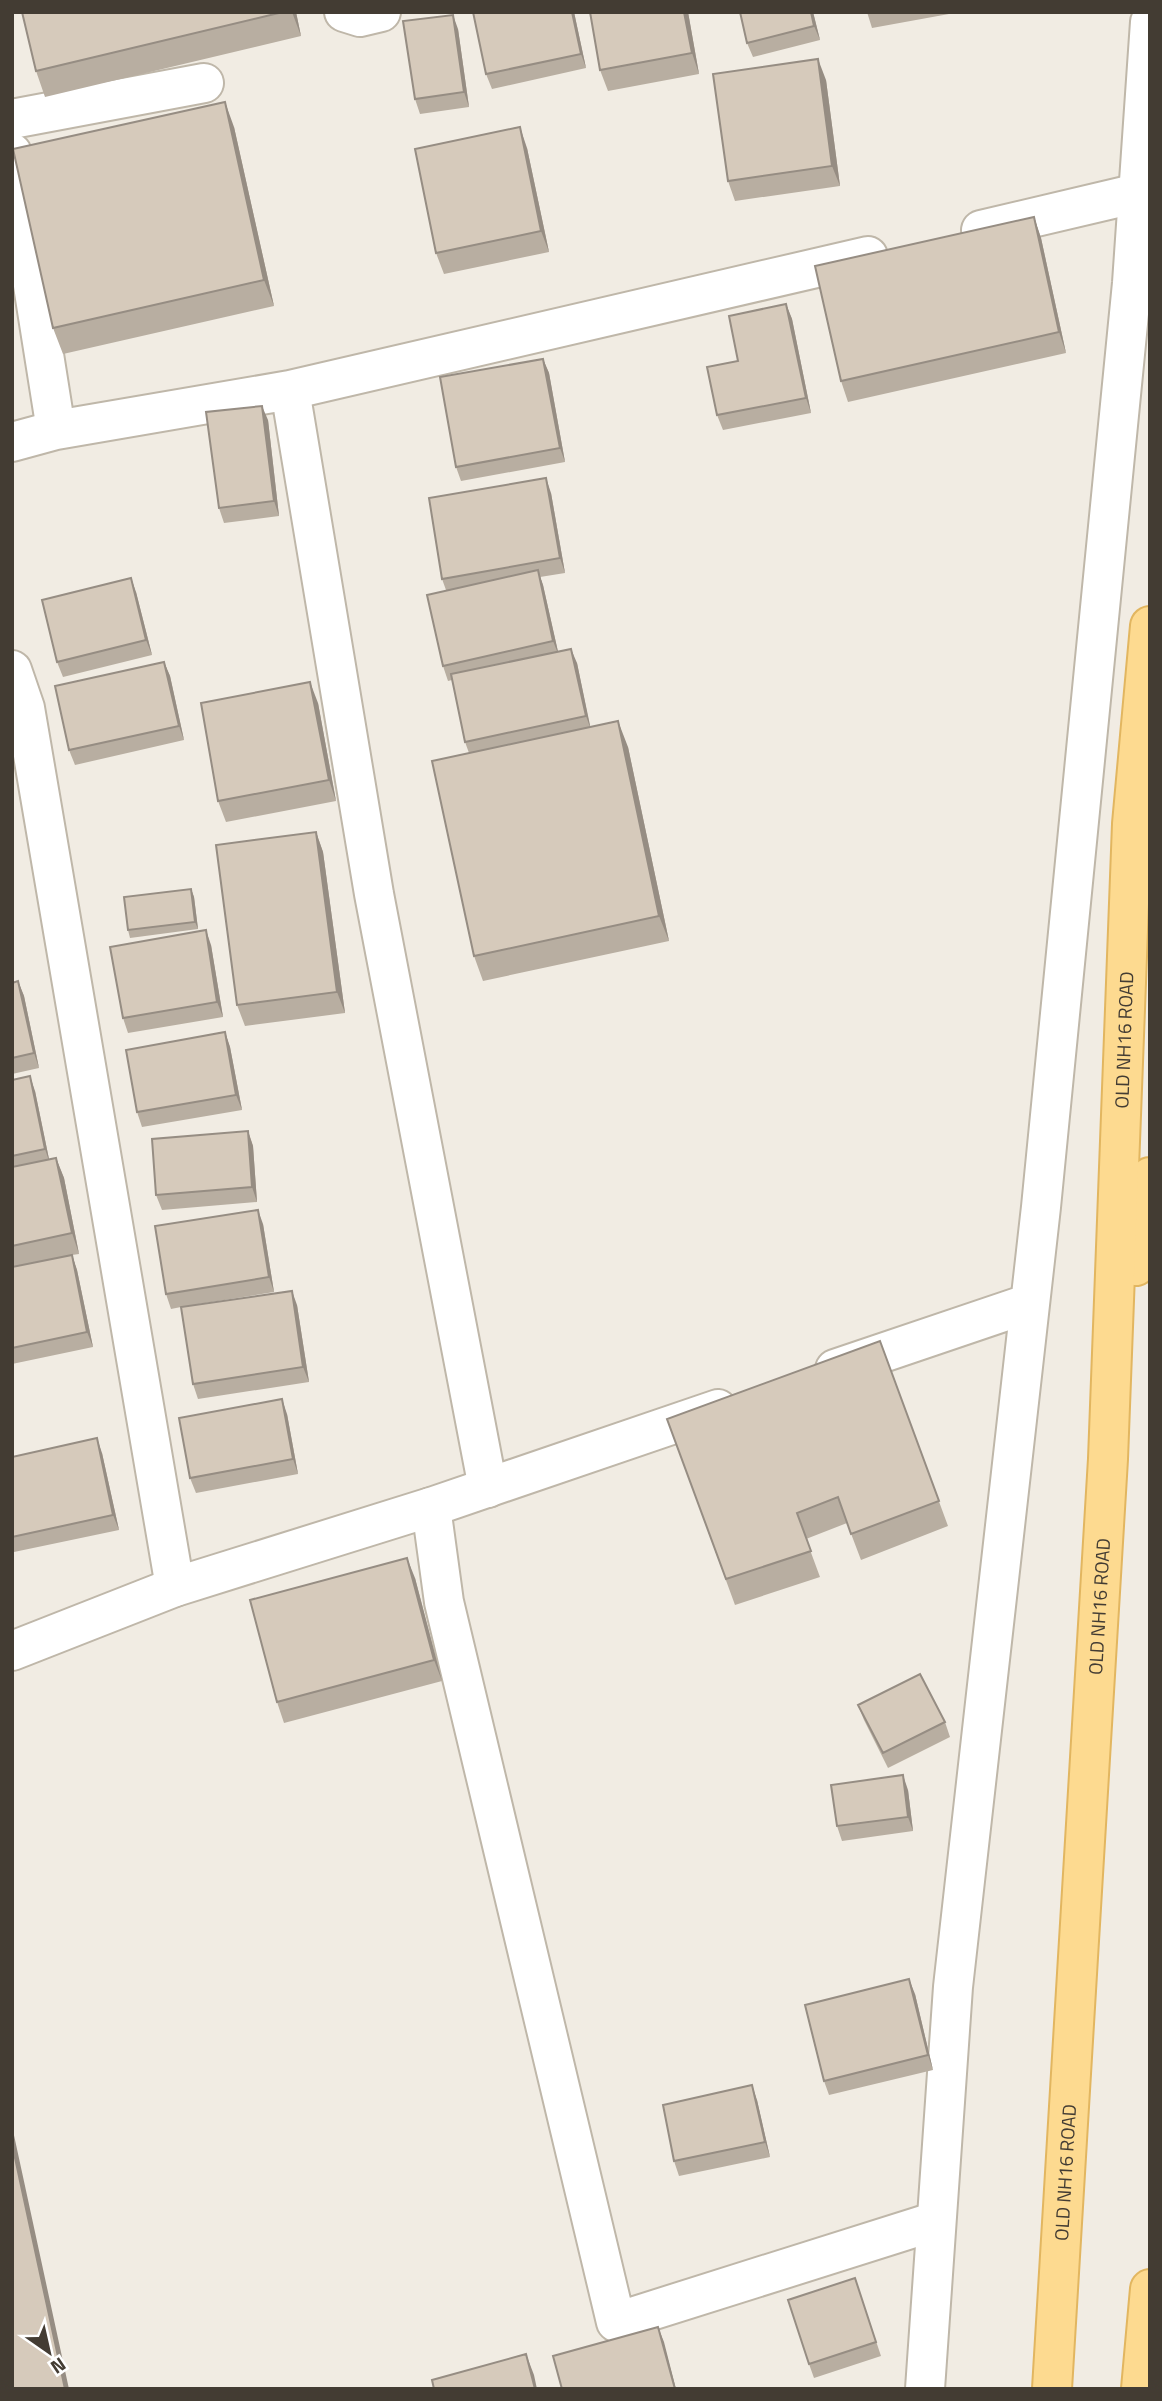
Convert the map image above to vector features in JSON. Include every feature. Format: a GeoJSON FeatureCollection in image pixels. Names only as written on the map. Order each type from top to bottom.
{"type":"FeatureCollection","features":[{"type":"Feature","properties":{"kind":"main road","name":"OLD NH16 ROAD"},"geometry":{"type":"LineString","coordinates":[[1052,2389],[1108,1459],[1132,824],[1150,626]]}},
{"type":"Feature","properties":{"kind":"main road"},"geometry":{"type":"LineString","coordinates":[[1108,1459],[1150,1177]]}},
{"type":"Feature","properties":{"kind":"main road"},"geometry":{"type":"LineString","coordinates":[[1141,2389],[1150,2289]]}},
{"type":"Feature","properties":{"kind":"street"},"geometry":{"type":"LineString","coordinates":[[344,12],[360,17],[382,12]]}},
{"type":"Feature","properties":{"kind":"street"},"geometry":{"type":"LineString","coordinates":[[925,2389],[953,1987],[1030,1303],[1129,311],[1150,22]]}},
{"type":"Feature","properties":{"kind":"street"},"geometry":{"type":"LineString","coordinates":[[12,119],[204,83]]}},
{"type":"Feature","properties":{"kind":"street"},"geometry":{"type":"LineString","coordinates":[[12,153],[56,430]]}},
{"type":"Feature","properties":{"kind":"street"},"geometry":{"type":"LineString","coordinates":[[949,237],[1138,193]]}},
{"type":"Feature","properties":{"kind":"street"},"geometry":{"type":"LineString","coordinates":[[12,442],[56,430],[290,390],[896,250]]}},
{"type":"Feature","properties":{"kind":"street"},"geometry":{"type":"LineString","coordinates":[[290,390],[374,894],[488,1488]]}},
{"type":"Feature","properties":{"kind":"street"},"geometry":{"type":"LineString","coordinates":[[12,670],[175,1587]]}},
{"type":"Feature","properties":{"kind":"street"},"geometry":{"type":"LineString","coordinates":[[805,1380],[1030,1303]]}},
{"type":"Feature","properties":{"kind":"street"},"geometry":{"type":"LineString","coordinates":[[12,1651],[175,1587],[430,1507],[752,1398]]}},
{"type":"Feature","properties":{"kind":"street"},"geometry":{"type":"LineString","coordinates":[[430,1507],[444,1602],[616,2322],[936,2221]]}},
{"type":"Feature","properties":{"kind":"building"},"geometry":{"type":"Polygon","coordinates":[[[22,12],[283,12],[36,71],[22,12]]]}},
{"type":"Feature","properties":{"kind":"building"},"geometry":{"type":"Polygon","coordinates":[[[473,12],[572,12],[581,54],[486,74],[473,12]]]}},
{"type":"Feature","properties":{"kind":"building"},"geometry":{"type":"Polygon","coordinates":[[[590,12],[684,12],[692,53],[600,70],[590,12]]]}},
{"type":"Feature","properties":{"kind":"building"},"geometry":{"type":"Polygon","coordinates":[[[740,12],[811,12],[814,26],[747,43],[740,12]]]}},
{"type":"Feature","properties":{"kind":"building"},"geometry":{"type":"Polygon","coordinates":[[[453,15],[464,92],[415,99],[403,21],[453,15]]]}},
{"type":"Feature","properties":{"kind":"building"},"geometry":{"type":"Polygon","coordinates":[[[818,59],[832,166],[728,181],[713,74],[818,59]]]}},
{"type":"Feature","properties":{"kind":"building"},"geometry":{"type":"Polygon","coordinates":[[[225,102],[264,280],[53,328],[13,149],[225,102]]]}},
{"type":"Feature","properties":{"kind":"building"},"geometry":{"type":"Polygon","coordinates":[[[520,127],[541,231],[436,253],[415,149],[520,127]]]}},
{"type":"Feature","properties":{"kind":"building"},"geometry":{"type":"Polygon","coordinates":[[[1034,217],[1059,332],[841,381],[815,266],[1034,217]]]}},
{"type":"Feature","properties":{"kind":"building"},"geometry":{"type":"Polygon","coordinates":[[[786,304],[806,398],[717,415],[707,367],[738,361],[729,316],[786,304]]]}},
{"type":"Feature","properties":{"kind":"building"},"geometry":{"type":"Polygon","coordinates":[[[543,359],[560,448],[456,467],[440,377],[543,359]]]}},
{"type":"Feature","properties":{"kind":"building"},"geometry":{"type":"Polygon","coordinates":[[[262,406],[274,501],[219,508],[206,412],[262,406]]]}},
{"type":"Feature","properties":{"kind":"building"},"geometry":{"type":"Polygon","coordinates":[[[546,478],[560,558],[442,579],[429,498],[546,478]]]}},
{"type":"Feature","properties":{"kind":"building"},"geometry":{"type":"Polygon","coordinates":[[[538,570],[553,641],[443,666],[427,595],[538,570]]]}},
{"type":"Feature","properties":{"kind":"building"},"geometry":{"type":"Polygon","coordinates":[[[131,578],[146,640],[57,662],[42,600],[131,578]]]}},
{"type":"Feature","properties":{"kind":"building"},"geometry":{"type":"Polygon","coordinates":[[[571,649],[586,716],[465,742],[451,674],[571,649]]]}},
{"type":"Feature","properties":{"kind":"building"},"geometry":{"type":"Polygon","coordinates":[[[164,662],[179,726],[69,750],[55,686],[164,662]]]}},
{"type":"Feature","properties":{"kind":"building"},"geometry":{"type":"Polygon","coordinates":[[[310,682],[329,780],[218,801],[201,703],[310,682]]]}},
{"type":"Feature","properties":{"kind":"building"},"geometry":{"type":"Polygon","coordinates":[[[618,721],[659,916],[474,956],[432,761],[618,721]]]}},
{"type":"Feature","properties":{"kind":"building"},"geometry":{"type":"Polygon","coordinates":[[[316,832],[337,992],[237,1005],[216,845],[316,832]]]}},
{"type":"Feature","properties":{"kind":"building"},"geometry":{"type":"Polygon","coordinates":[[[191,889],[195,922],[128,930],[124,897],[191,889]]]}},
{"type":"Feature","properties":{"kind":"building"},"geometry":{"type":"Polygon","coordinates":[[[206,930],[217,1002],[123,1018],[110,947],[206,930]]]}},
{"type":"Feature","properties":{"kind":"building"},"geometry":{"type":"Polygon","coordinates":[[[18,981],[34,1053],[12,1058],[12,983],[18,981]]]}},
{"type":"Feature","properties":{"kind":"building"},"geometry":{"type":"Polygon","coordinates":[[[225,1032],[236,1095],[137,1112],[126,1050],[225,1032]]]}},
{"type":"Feature","properties":{"kind":"building"},"geometry":{"type":"Polygon","coordinates":[[[30,1076],[45,1149],[12,1156],[12,1080],[30,1076]]]}},
{"type":"Feature","properties":{"kind":"building"},"geometry":{"type":"Polygon","coordinates":[[[248,1131],[252,1187],[156,1195],[152,1139],[248,1131]]]}},
{"type":"Feature","properties":{"kind":"building"},"geometry":{"type":"Polygon","coordinates":[[[56,1158],[72,1233],[12,1246],[12,1167],[56,1158]]]}},
{"type":"Feature","properties":{"kind":"building"},"geometry":{"type":"Polygon","coordinates":[[[258,1210],[269,1277],[166,1294],[155,1226],[258,1210]]]}},
{"type":"Feature","properties":{"kind":"building"},"geometry":{"type":"Polygon","coordinates":[[[72,1255],[87,1332],[12,1348],[12,1267],[72,1255]]]}},
{"type":"Feature","properties":{"kind":"building"},"geometry":{"type":"Polygon","coordinates":[[[292,1291],[303,1367],[193,1384],[181,1307],[292,1291]]]}},
{"type":"Feature","properties":{"kind":"building"},"geometry":{"type":"Polygon","coordinates":[[[880,1341],[939,1501],[851,1534],[838,1497],[797,1513],[811,1551],[726,1579],[667,1419],[880,1341]]]}},
{"type":"Feature","properties":{"kind":"building"},"geometry":{"type":"Polygon","coordinates":[[[282,1399],[293,1459],[190,1478],[179,1418],[282,1399]]]}},
{"type":"Feature","properties":{"kind":"building"},"geometry":{"type":"Polygon","coordinates":[[[97,1438],[113,1515],[12,1537],[12,1457],[97,1438]]]}},
{"type":"Feature","properties":{"kind":"building"},"geometry":{"type":"Polygon","coordinates":[[[407,1558],[434,1660],[277,1702],[250,1600],[407,1558]]]}},
{"type":"Feature","properties":{"kind":"building"},"geometry":{"type":"Polygon","coordinates":[[[920,1674],[945,1722],[883,1753],[858,1705],[920,1674]]]}},
{"type":"Feature","properties":{"kind":"building"},"geometry":{"type":"Polygon","coordinates":[[[903,1775],[908,1817],[837,1826],[831,1785],[903,1775]]]}},
{"type":"Feature","properties":{"kind":"building"},"geometry":{"type":"Polygon","coordinates":[[[909,1979],[928,2055],[824,2081],[805,2005],[909,1979]]]}},
{"type":"Feature","properties":{"kind":"building"},"geometry":{"type":"Polygon","coordinates":[[[752,2085],[765,2142],[674,2161],[663,2105],[752,2085]]]}},
{"type":"Feature","properties":{"kind":"building"},"geometry":{"type":"Polygon","coordinates":[[[12,2144],[65,2389],[12,2389],[12,2144]]]}},
{"type":"Feature","properties":{"kind":"building"},"geometry":{"type":"Polygon","coordinates":[[[855,2278],[876,2342],[809,2364],[788,2300],[855,2278]]]}},
{"type":"Feature","properties":{"kind":"building"},"geometry":{"type":"Polygon","coordinates":[[[658,2327],[675,2389],[562,2389],[553,2356],[658,2327]]]}},
{"type":"Feature","properties":{"kind":"building"},"geometry":{"type":"Polygon","coordinates":[[[526,2354],[535,2389],[434,2389],[432,2380],[526,2354]]]}}]}
